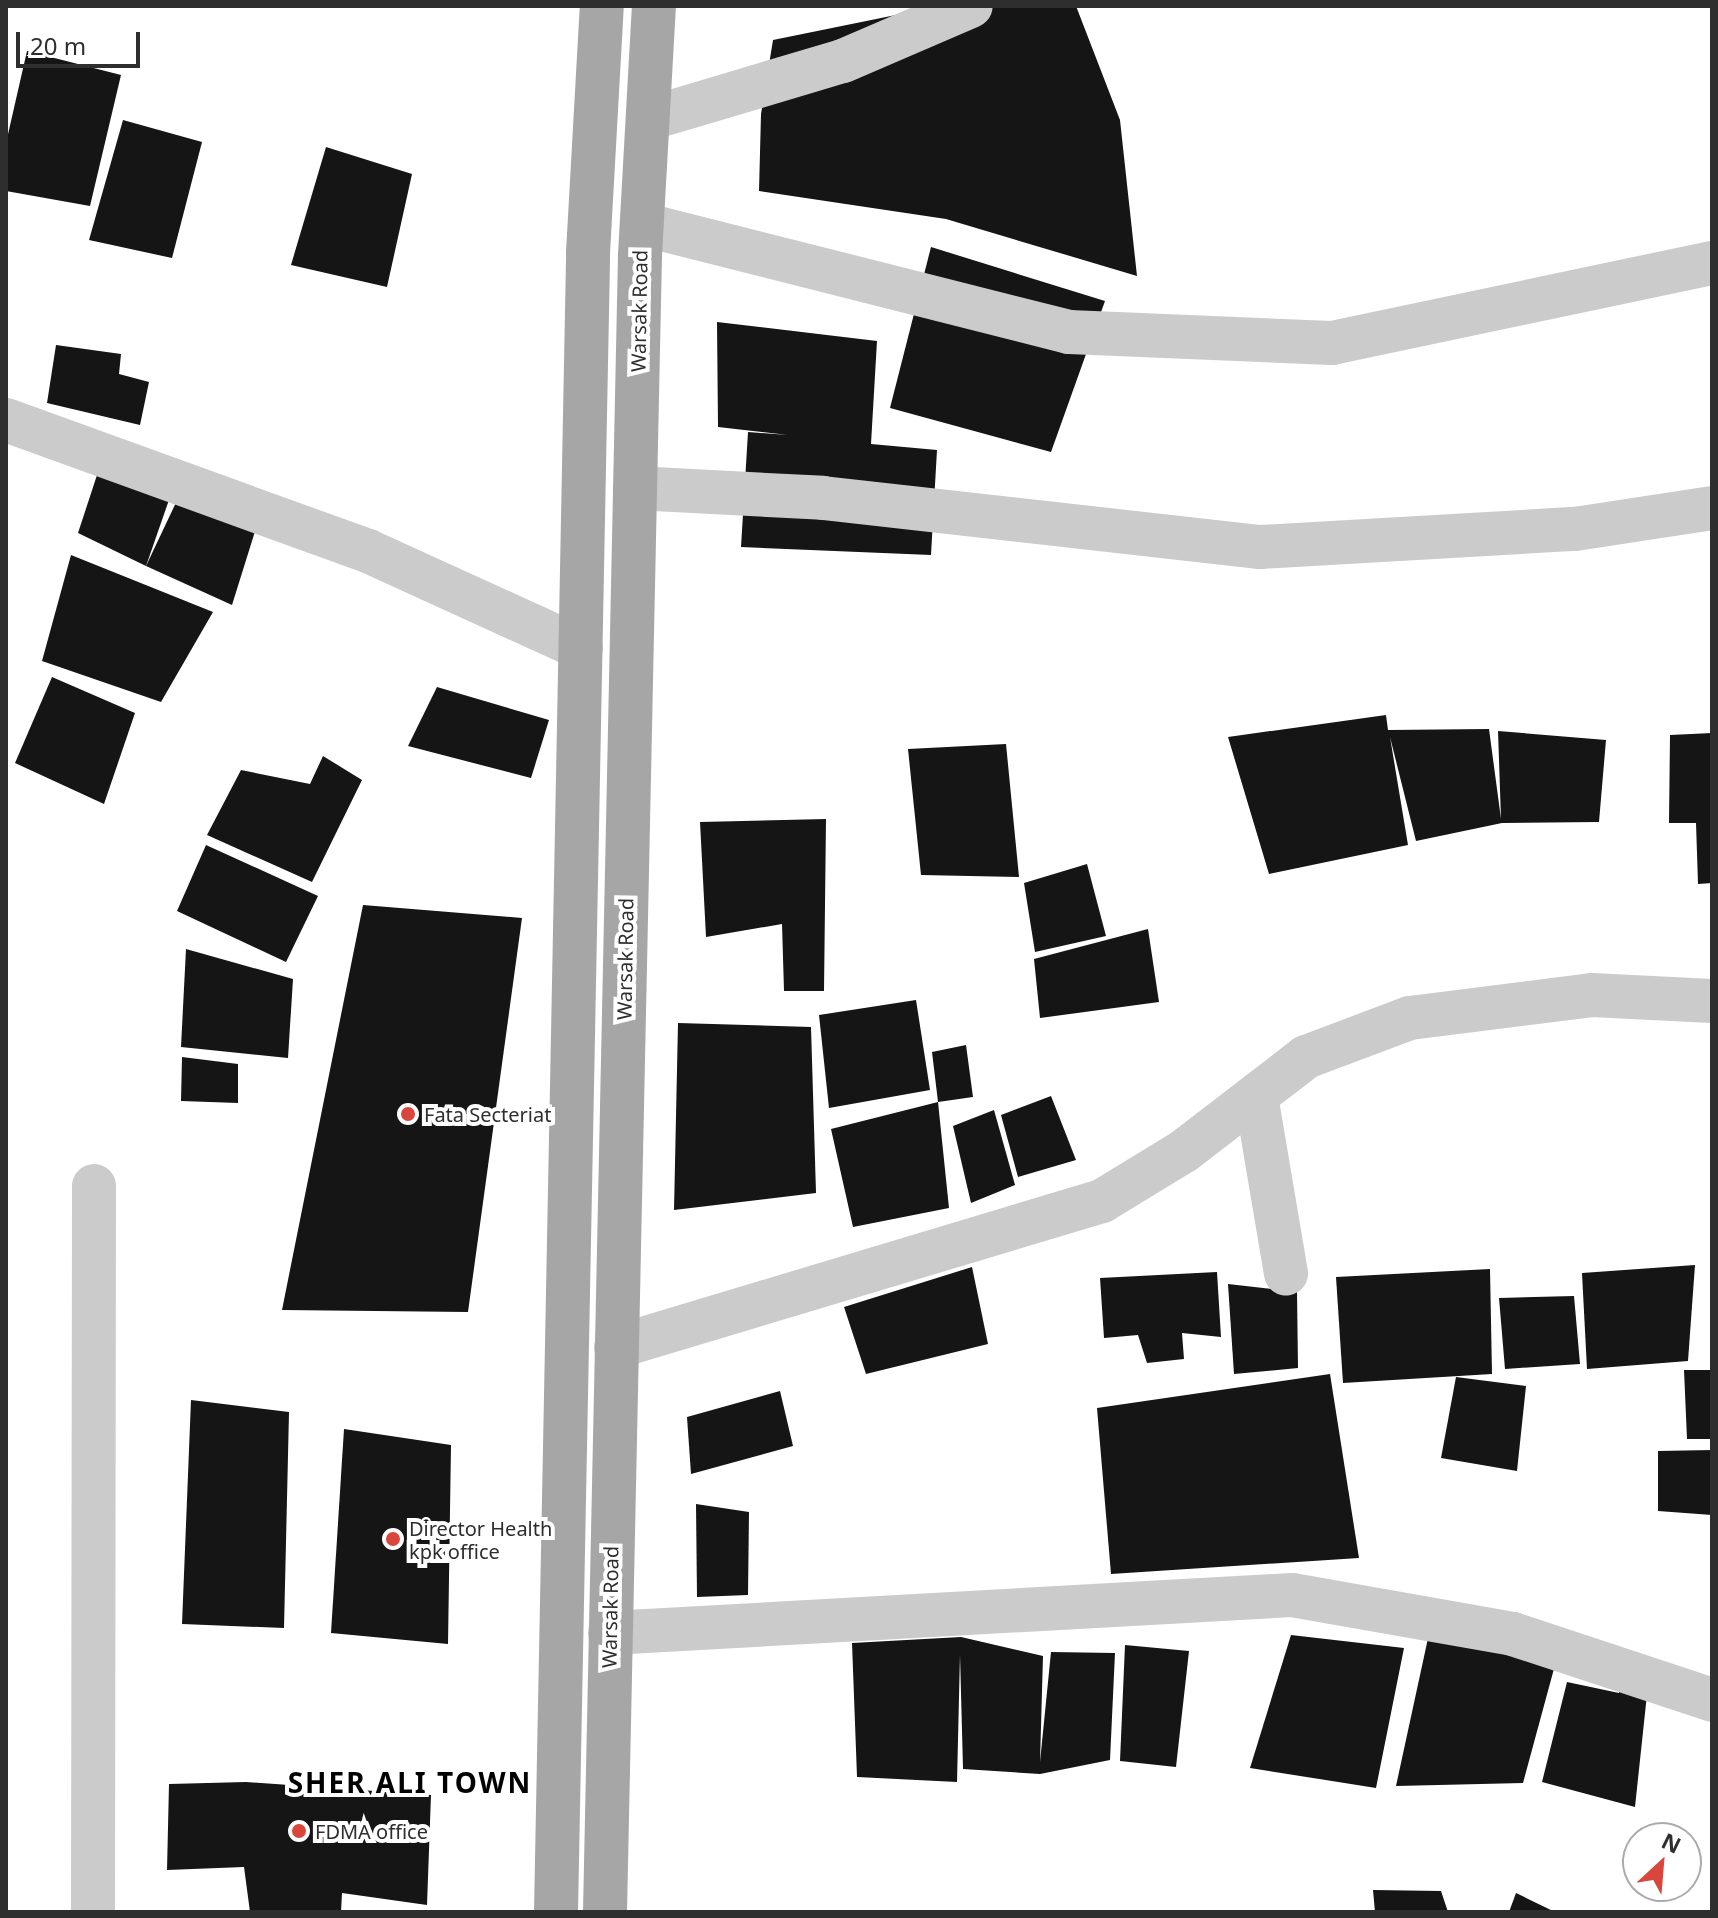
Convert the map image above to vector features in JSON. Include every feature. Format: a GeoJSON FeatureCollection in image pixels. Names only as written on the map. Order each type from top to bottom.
{"type":"FeatureCollection","features":[{"type":"Feature","properties":{"kind":"main road"},"geometry":{"type":"LineString","coordinates":[[556,1912],[587,354],[602,6]]}},
{"type":"Feature","properties":{"kind":"main road","name":"Warsak Road"},"geometry":{"type":"LineString","coordinates":[[605,1912],[638,353],[654,6]]}},
{"type":"Feature","properties":{"kind":"main road"},"geometry":{"type":"LineString","coordinates":[[587,354],[638,353]]}},
{"type":"Feature","properties":{"kind":"street"},"geometry":{"type":"LineString","coordinates":[[648,119],[843,61],[971,6]]}},
{"type":"Feature","properties":{"kind":"street"},"geometry":{"type":"LineString","coordinates":[[642,224],[1069,332],[1332,343],[1712,263]]}},
{"type":"Feature","properties":{"kind":"street"},"geometry":{"type":"LineString","coordinates":[[6,420],[368,551],[581,648]]}},
{"type":"Feature","properties":{"kind":"street"},"geometry":{"type":"LineString","coordinates":[[635,488],[823,498],[1260,547],[1575,529],[1712,508]]}},
{"type":"Feature","properties":{"kind":"street"},"geometry":{"type":"LineString","coordinates":[[616,1347],[1102,1201],[1184,1151],[1306,1057],[1410,1018],[1592,995],[1712,1001]]}},
{"type":"Feature","properties":{"kind":"street"},"geometry":{"type":"LineString","coordinates":[[1256,1096],[1286,1273]]}},
{"type":"Feature","properties":{"kind":"street"},"geometry":{"type":"LineString","coordinates":[[93,1912],[94,1186]]}},
{"type":"Feature","properties":{"kind":"street"},"geometry":{"type":"LineString","coordinates":[[610,1633],[1292,1595],[1513,1634],[1712,1700]]}},
{"type":"Feature","properties":{"kind":"building"},"geometry":{"type":"Polygon","coordinates":[[[940,6],[1076,6],[1120,120],[1137,276],[946,219],[759,191],[761,114],[773,40],[940,6]]]}},
{"type":"Feature","properties":{"kind":"building"},"geometry":{"type":"Polygon","coordinates":[[[27,51],[121,75],[90,206],[6,191],[6,143],[27,51]]]}},
{"type":"Feature","properties":{"kind":"building"},"geometry":{"type":"Polygon","coordinates":[[[123,120],[202,142],[172,258],[89,240],[123,120]]]}},
{"type":"Feature","properties":{"kind":"building"},"geometry":{"type":"Polygon","coordinates":[[[326,147],[412,174],[387,287],[291,265],[326,147]]]}},
{"type":"Feature","properties":{"kind":"building"},"geometry":{"type":"Polygon","coordinates":[[[931,247],[1105,301],[1051,452],[890,408],[931,247]]]}},
{"type":"Feature","properties":{"kind":"building"},"geometry":{"type":"Polygon","coordinates":[[[717,322],[877,341],[871,444],[937,450],[931,555],[741,547],[748,432],[788,435],[718,427],[717,322]]]}},
{"type":"Feature","properties":{"kind":"building"},"geometry":{"type":"Polygon","coordinates":[[[56,345],[121,354],[119,374],[149,382],[140,425],[47,403],[56,345]]]}},
{"type":"Feature","properties":{"kind":"building"},"geometry":{"type":"Polygon","coordinates":[[[98,472],[170,497],[146,566],[78,533],[98,472]]]}},
{"type":"Feature","properties":{"kind":"building"},"geometry":{"type":"Polygon","coordinates":[[[181,492],[257,525],[232,605],[146,566],[181,492]]]}},
{"type":"Feature","properties":{"kind":"building"},"geometry":{"type":"Polygon","coordinates":[[[71,555],[213,612],[161,702],[42,661],[71,555]]]}},
{"type":"Feature","properties":{"kind":"building"},"geometry":{"type":"Polygon","coordinates":[[[52,677],[135,713],[104,804],[15,763],[52,677]]]}},
{"type":"Feature","properties":{"kind":"building"},"geometry":{"type":"Polygon","coordinates":[[[437,687],[549,720],[531,778],[408,746],[437,687]]]}},
{"type":"Feature","properties":{"kind":"building"},"geometry":{"type":"Polygon","coordinates":[[[1386,715],[1388,730],[1489,729],[1501,819],[1498,731],[1606,740],[1599,822],[1502,823],[1416,841],[1390,737],[1408,845],[1269,874],[1228,737],[1386,715]]]}},
{"type":"Feature","properties":{"kind":"building"},"geometry":{"type":"Polygon","coordinates":[[[1712,733],[1712,883],[1698,884],[1696,823],[1669,823],[1670,735],[1712,733]]]}},
{"type":"Feature","properties":{"kind":"building"},"geometry":{"type":"Polygon","coordinates":[[[1006,744],[1019,877],[921,875],[908,749],[1006,744]]]}},
{"type":"Feature","properties":{"kind":"building"},"geometry":{"type":"Polygon","coordinates":[[[323,756],[362,780],[312,882],[207,835],[241,770],[310,784],[323,756]]]}},
{"type":"Feature","properties":{"kind":"building"},"geometry":{"type":"Polygon","coordinates":[[[826,819],[824,991],[784,991],[782,924],[706,937],[700,822],[826,819]]]}},
{"type":"Feature","properties":{"kind":"building"},"geometry":{"type":"Polygon","coordinates":[[[206,845],[318,896],[286,962],[177,911],[206,845]]]}},
{"type":"Feature","properties":{"kind":"building"},"geometry":{"type":"Polygon","coordinates":[[[1087,864],[1106,936],[1035,952],[1024,883],[1087,864]]]}},
{"type":"Feature","properties":{"kind":"building","name":"Fata Secteriat"},"geometry":{"type":"Polygon","coordinates":[[[363,905],[522,918],[468,1312],[282,1310],[363,905]]]}},
{"type":"Feature","properties":{"kind":"building"},"geometry":{"type":"Polygon","coordinates":[[[1148,929],[1159,1002],[1040,1018],[1034,959],[1148,929]]]}},
{"type":"Feature","properties":{"kind":"building"},"geometry":{"type":"Polygon","coordinates":[[[186,949],[293,979],[288,1058],[181,1047],[186,949]]]}},
{"type":"Feature","properties":{"kind":"building"},"geometry":{"type":"Polygon","coordinates":[[[916,1000],[930,1090],[829,1108],[819,1015],[916,1000]]]}},
{"type":"Feature","properties":{"kind":"building"},"geometry":{"type":"Polygon","coordinates":[[[678,1023],[811,1027],[816,1193],[674,1210],[678,1023]]]}},
{"type":"Feature","properties":{"kind":"building"},"geometry":{"type":"Polygon","coordinates":[[[966,1045],[973,1097],[938,1102],[932,1052],[966,1045]]]}},
{"type":"Feature","properties":{"kind":"building"},"geometry":{"type":"Polygon","coordinates":[[[182,1057],[238,1064],[238,1103],[181,1101],[182,1057]]]}},
{"type":"Feature","properties":{"kind":"building"},"geometry":{"type":"Polygon","coordinates":[[[1051,1096],[1076,1160],[1018,1177],[1001,1115],[1051,1096]]]}},
{"type":"Feature","properties":{"kind":"building"},"geometry":{"type":"Polygon","coordinates":[[[938,1102],[949,1208],[853,1227],[831,1129],[938,1102]]]}},
{"type":"Feature","properties":{"kind":"building"},"geometry":{"type":"Polygon","coordinates":[[[994,1110],[1015,1185],[971,1203],[953,1126],[994,1110]]]}},
{"type":"Feature","properties":{"kind":"building"},"geometry":{"type":"Polygon","coordinates":[[[1695,1265],[1688,1361],[1587,1369],[1582,1273],[1695,1265]]]}},
{"type":"Feature","properties":{"kind":"building"},"geometry":{"type":"Polygon","coordinates":[[[972,1267],[988,1344],[866,1374],[844,1307],[972,1267]]]}},
{"type":"Feature","properties":{"kind":"building"},"geometry":{"type":"Polygon","coordinates":[[[1490,1269],[1492,1374],[1343,1383],[1336,1277],[1490,1269]]]}},
{"type":"Feature","properties":{"kind":"building"},"geometry":{"type":"Polygon","coordinates":[[[1217,1272],[1221,1337],[1182,1333],[1184,1359],[1147,1363],[1138,1335],[1104,1338],[1100,1278],[1217,1272]]]}},
{"type":"Feature","properties":{"kind":"building"},"geometry":{"type":"Polygon","coordinates":[[[1228,1284],[1297,1292],[1298,1368],[1234,1374],[1228,1284]]]}},
{"type":"Feature","properties":{"kind":"building"},"geometry":{"type":"Polygon","coordinates":[[[1574,1296],[1580,1364],[1505,1369],[1499,1298],[1574,1296]]]}},
{"type":"Feature","properties":{"kind":"building"},"geometry":{"type":"Polygon","coordinates":[[[1684,1370],[1712,1370],[1712,1439],[1687,1439],[1684,1370]]]}},
{"type":"Feature","properties":{"kind":"building"},"geometry":{"type":"Polygon","coordinates":[[[1330,1374],[1359,1558],[1111,1574],[1097,1408],[1330,1374]]]}},
{"type":"Feature","properties":{"kind":"building"},"geometry":{"type":"Polygon","coordinates":[[[1456,1377],[1526,1386],[1517,1471],[1441,1458],[1456,1377]]]}},
{"type":"Feature","properties":{"kind":"building"},"geometry":{"type":"Polygon","coordinates":[[[780,1391],[793,1446],[691,1474],[687,1417],[780,1391]]]}},
{"type":"Feature","properties":{"kind":"building"},"geometry":{"type":"Polygon","coordinates":[[[191,1400],[289,1412],[284,1628],[182,1624],[191,1400]]]}},
{"type":"Feature","properties":{"kind":"building","name":"Director Health kpk office"},"geometry":{"type":"Polygon","coordinates":[[[344,1429],[451,1445],[448,1644],[331,1633],[344,1429]]]}},
{"type":"Feature","properties":{"kind":"building"},"geometry":{"type":"Polygon","coordinates":[[[1712,1450],[1712,1515],[1658,1511],[1658,1451],[1712,1450]]]}},
{"type":"Feature","properties":{"kind":"building"},"geometry":{"type":"Polygon","coordinates":[[[696,1504],[749,1512],[748,1595],[697,1597],[696,1504]]]}},
{"type":"Feature","properties":{"kind":"building"},"geometry":{"type":"Polygon","coordinates":[[[1430,1629],[1555,1665],[1523,1783],[1396,1786],[1430,1629]]]}},
{"type":"Feature","properties":{"kind":"building"},"geometry":{"type":"Polygon","coordinates":[[[1291,1635],[1404,1648],[1376,1788],[1250,1768],[1291,1635]]]}},
{"type":"Feature","properties":{"kind":"building"},"geometry":{"type":"Polygon","coordinates":[[[961,1637],[1043,1656],[1040,1762],[1051,1652],[1115,1653],[1110,1760],[1040,1774],[963,1769],[960,1655],[957,1782],[857,1777],[852,1643],[961,1637]]]}},
{"type":"Feature","properties":{"kind":"building"},"geometry":{"type":"Polygon","coordinates":[[[1125,1645],[1189,1651],[1176,1767],[1120,1761],[1125,1645]]]}},
{"type":"Feature","properties":{"kind":"building"},"geometry":{"type":"Polygon","coordinates":[[[1621,1669],[1648,1685],[1635,1807],[1542,1782],[1567,1682],[1619,1693],[1621,1669]]]}},
{"type":"Feature","properties":{"kind":"building","name":"FDMA office"},"geometry":{"type":"Polygon","coordinates":[[[246,1782],[431,1795],[427,1905],[342,1893],[341,1912],[250,1912],[244,1867],[167,1870],[169,1784],[246,1782]]]}},
{"type":"Feature","properties":{"kind":"building"},"geometry":{"type":"Polygon","coordinates":[[[1373,1890],[1441,1891],[1448,1912],[1375,1912],[1373,1890]]]}},
{"type":"Feature","properties":{"kind":"building"},"geometry":{"type":"Polygon","coordinates":[[[1516,1893],[1555,1912],[1509,1912],[1516,1893]]]}},
{"type":"Feature","properties":{"kind":"place","name":"Fata Secteriat"},"geometry":{"type":"Point","coordinates":[408,1114]}},
{"type":"Feature","properties":{"kind":"place","name":"Director Health kpk office"},"geometry":{"type":"Point","coordinates":[393,1539]}},
{"type":"Feature","properties":{"kind":"place","name":"FDMA office"},"geometry":{"type":"Point","coordinates":[299,1831]}},
{"type":"Feature","properties":{"kind":"district","name":"SHER ALI TOWN"},"geometry":{"type":"Point","coordinates":[410,1782]}}]}
